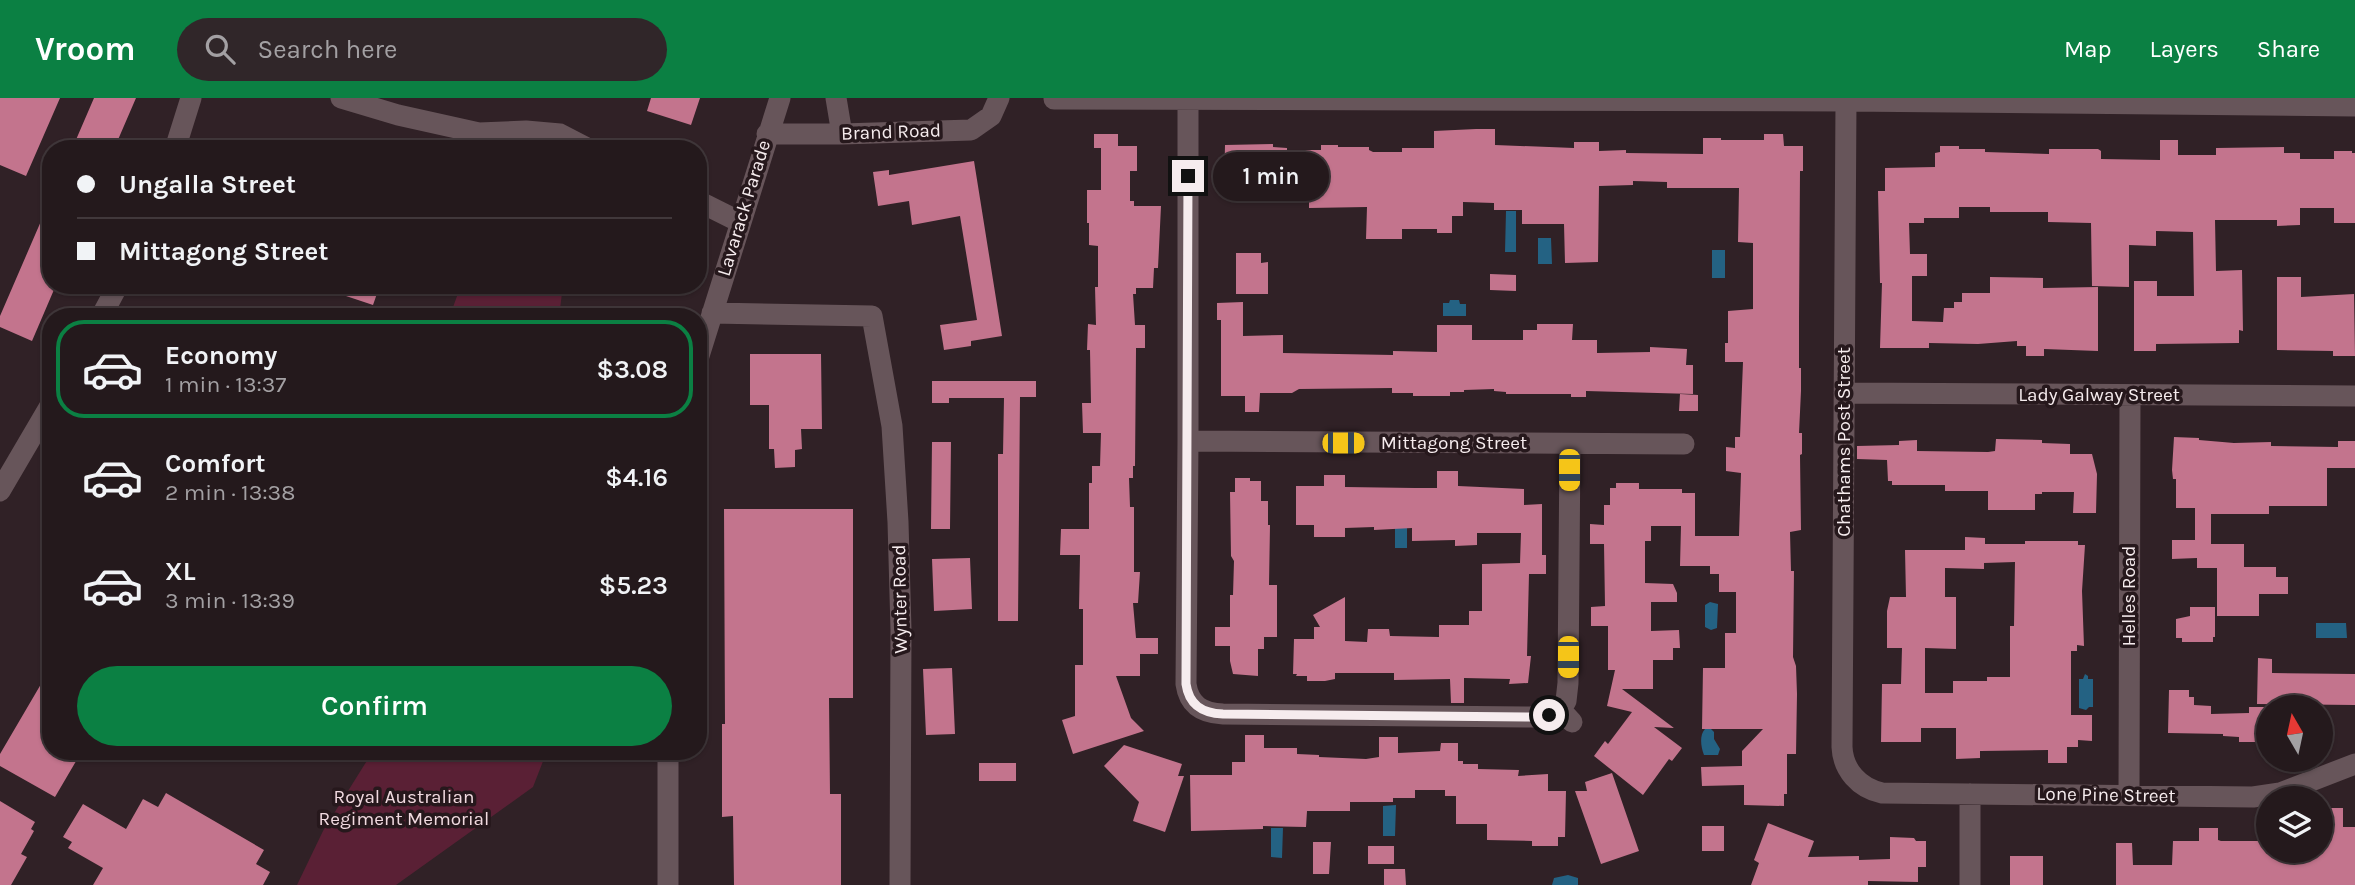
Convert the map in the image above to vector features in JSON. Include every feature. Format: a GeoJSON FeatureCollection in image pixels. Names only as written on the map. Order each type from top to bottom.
{"type":"FeatureCollection","features":[{"type":"Feature","properties":{"kind":"street"},"geometry":{"type":"LineString","coordinates":[[178,140],[191,98]]}},
{"type":"Feature","properties":{"kind":"street"},"geometry":{"type":"LineString","coordinates":[[341,98],[398,115],[479,133],[526,131],[560,135],[570,140]]}},
{"type":"Feature","properties":{"kind":"street","name":"Lavarack Parade"},"geometry":{"type":"LineString","coordinates":[[707,329],[780,98]]}},
{"type":"Feature","properties":{"kind":"street"},"geometry":{"type":"LineString","coordinates":[[836,98],[842,134]]}},
{"type":"Feature","properties":{"kind":"street","name":"Brand Road"},"geometry":{"type":"LineString","coordinates":[[767,134],[971,130],[990,116],[999,98]]}},
{"type":"Feature","properties":{"kind":"street"},"geometry":{"type":"LineString","coordinates":[[1188,98],[1186,684],[1189,697],[1196,706],[1215,714],[1250,715],[1566,716],[1570,444]]}},
{"type":"Feature","properties":{"kind":"street"},"geometry":{"type":"LineString","coordinates":[[1054,99],[1846,101],[2355,106]]}},
{"type":"Feature","properties":{"kind":"street","name":"Chathams Post Street"},"geometry":{"type":"LineString","coordinates":[[1846,101],[1842,747],[1845,765],[1856,779]]}},
{"type":"Feature","properties":{"kind":"street"},"geometry":{"type":"LineString","coordinates":[[707,206],[740,222]]}},
{"type":"Feature","properties":{"kind":"street","name":"Wynter Road"},"geometry":{"type":"LineString","coordinates":[[712,313],[872,316],[892,426],[898,522],[901,630],[900,885]]}},
{"type":"Feature","properties":{"kind":"street","name":"Lady Galway Street"},"geometry":{"type":"LineString","coordinates":[[1844,393],[2355,396]]}},
{"type":"Feature","properties":{"kind":"street","name":"Helles Road"},"geometry":{"type":"LineString","coordinates":[[2129,796],[2130,396]]}},
{"type":"Feature","properties":{"kind":"street"},"geometry":{"type":"LineString","coordinates":[[0,491],[42,419]]}},
{"type":"Feature","properties":{"kind":"street","name":"Mittagong Street"},"geometry":{"type":"LineString","coordinates":[[1188,442],[1684,444]]}},
{"type":"Feature","properties":{"kind":"street"},"geometry":{"type":"LineString","coordinates":[[668,760],[668,885]]}},
{"type":"Feature","properties":{"kind":"street","name":"Lone Pine Street"},"geometry":{"type":"LineString","coordinates":[[1856,779],[1869,789],[1882,793],[2253,797],[2292,789],[2355,764]]}},
{"type":"Feature","properties":{"kind":"street"},"geometry":{"type":"LineString","coordinates":[[1970,794],[1970,885]]}},
{"type":"Feature","properties":{"kind":"green space"},"geometry":{"type":"Polygon","coordinates":[[[458,294],[562,294],[560,308],[453,308],[458,294]]]}},
{"type":"Feature","properties":{"kind":"green space","name":"Royal Australian Regiment Memorial"},"geometry":{"type":"Polygon","coordinates":[[[367,760],[544,760],[533,787],[396,885],[297,885],[323,831],[367,760]]]}},
{"type":"Feature","properties":{"kind":"water"},"geometry":{"type":"Polygon","coordinates":[[[1506,211],[1516,211],[1516,252],[1505,252],[1506,211]]]}},
{"type":"Feature","properties":{"kind":"water"},"geometry":{"type":"Polygon","coordinates":[[[1538,238],[1551,238],[1552,264],[1538,264],[1538,238]]]}},
{"type":"Feature","properties":{"kind":"water"},"geometry":{"type":"Polygon","coordinates":[[[1712,250],[1725,250],[1725,278],[1712,278],[1712,250]]]}},
{"type":"Feature","properties":{"kind":"water"},"geometry":{"type":"Polygon","coordinates":[[[1450,300],[1459,300],[1460,304],[1466,304],[1466,316],[1443,316],[1443,303],[1449,303],[1450,300]]]}},
{"type":"Feature","properties":{"kind":"water"},"geometry":{"type":"Polygon","coordinates":[[[1395,524],[1407,524],[1407,548],[1395,548],[1395,524]]]}},
{"type":"Feature","properties":{"kind":"water"},"geometry":{"type":"Polygon","coordinates":[[[1710,602],[1718,604],[1717,628],[1711,630],[1705,627],[1705,605],[1710,602]]]}},
{"type":"Feature","properties":{"kind":"water"},"geometry":{"type":"Polygon","coordinates":[[[2316,623],[2346,623],[2347,638],[2316,638],[2316,623]]]}},
{"type":"Feature","properties":{"kind":"water"},"geometry":{"type":"Polygon","coordinates":[[[2085,674],[2088,679],[2093,679],[2093,707],[2086,710],[2079,708],[2079,679],[2083,679],[2085,674]]]}},
{"type":"Feature","properties":{"kind":"water"},"geometry":{"type":"Polygon","coordinates":[[[1710,728],[1720,749],[1718,755],[1704,755],[1703,752],[1702,735],[1705,729],[1710,728]]]}},
{"type":"Feature","properties":{"kind":"water"},"geometry":{"type":"Polygon","coordinates":[[[1396,805],[1395,836],[1383,836],[1383,806],[1396,805]]]}},
{"type":"Feature","properties":{"kind":"water"},"geometry":{"type":"Polygon","coordinates":[[[1271,828],[1283,828],[1282,858],[1271,857],[1271,828]]]}},
{"type":"Feature","properties":{"kind":"water"},"geometry":{"type":"Polygon","coordinates":[[[1568,875],[1578,878],[1578,885],[1552,885],[1554,878],[1568,875]]]}},
{"type":"Feature","properties":{"kind":"building"},"geometry":{"type":"Polygon","coordinates":[[[0,98],[60,98],[26,176],[0,165],[0,98]]]}},
{"type":"Feature","properties":{"kind":"building"},"geometry":{"type":"Polygon","coordinates":[[[94,98],[136,98],[118,140],[76,140],[94,98]]]}},
{"type":"Feature","properties":{"kind":"building"},"geometry":{"type":"Polygon","coordinates":[[[651,98],[700,98],[691,125],[647,111],[651,98]]]}},
{"type":"Feature","properties":{"kind":"building"},"geometry":{"type":"Polygon","coordinates":[[[1495,129],[1495,145],[1574,148],[1574,142],[1599,142],[1599,151],[1626,150],[1626,153],[1703,154],[1703,138],[1764,140],[1764,134],[1783,134],[1784,146],[1803,146],[1803,171],[1800,171],[1799,318],[1801,530],[1790,532],[1791,571],[1794,571],[1796,754],[1787,754],[1787,794],[1784,794],[1784,806],[1744,805],[1744,785],[1702,786],[1701,767],[1742,766],[1742,751],[1763,729],[1702,729],[1703,668],[1725,668],[1725,633],[1736,633],[1736,592],[1719,592],[1719,574],[1710,574],[1710,566],[1680,566],[1681,526],[1651,526],[1651,541],[1645,541],[1645,583],[1673,584],[1677,593],[1677,602],[1651,602],[1651,631],[1679,630],[1680,648],[1673,648],[1673,660],[1653,660],[1653,689],[1622,689],[1674,728],[1654,727],[1682,748],[1672,761],[1669,759],[1643,795],[1594,756],[1605,741],[1608,744],[1632,712],[1607,706],[1615,670],[1608,670],[1608,626],[1591,626],[1591,607],[1605,606],[1604,544],[1590,544],[1590,524],[1604,525],[1604,505],[1610,505],[1610,488],[1616,488],[1616,483],[1639,483],[1639,489],[1682,489],[1682,493],[1695,493],[1695,536],[1739,536],[1741,473],[1726,471],[1726,447],[1735,448],[1735,437],[1740,437],[1743,362],[1725,362],[1725,343],[1728,343],[1728,311],[1753,309],[1753,243],[1738,242],[1739,188],[1667,188],[1667,182],[1633,181],[1633,185],[1599,186],[1598,262],[1565,263],[1564,224],[1522,224],[1522,210],[1494,210],[1494,203],[1463,202],[1463,216],[1452,216],[1452,233],[1437,233],[1437,229],[1402,229],[1402,239],[1366,239],[1367,207],[1309,208],[1309,198],[1266,198],[1266,190],[1224,190],[1225,145],[1273,144],[1273,147],[1287,150],[1321,150],[1321,145],[1338,145],[1369,147],[1373,152],[1402,152],[1402,148],[1434,148],[1434,131],[1495,129]]]}},
{"type":"Feature","properties":{"kind":"building"},"geometry":{"type":"Polygon","coordinates":[[[1094,134],[1118,134],[1118,146],[1137,146],[1137,171],[1130,171],[1130,201],[1134,201],[1134,206],[1161,206],[1158,268],[1154,268],[1153,288],[1136,288],[1136,294],[1133,294],[1135,325],[1145,325],[1145,348],[1136,348],[1135,466],[1133,478],[1129,478],[1130,507],[1134,507],[1134,572],[1140,572],[1138,603],[1133,603],[1136,638],[1158,638],[1158,654],[1140,654],[1140,676],[1116,676],[1131,718],[1144,731],[1073,754],[1062,720],[1075,716],[1075,665],[1083,665],[1083,609],[1079,609],[1080,555],[1060,555],[1061,529],[1089,529],[1089,483],[1092,483],[1092,466],[1100,466],[1101,433],[1083,433],[1082,403],[1091,403],[1088,324],[1096,325],[1095,287],[1098,287],[1098,246],[1089,245],[1087,223],[1087,190],[1101,190],[1101,148],[1094,148],[1094,134]]]}},
{"type":"Feature","properties":{"kind":"building"},"geometry":{"type":"Polygon","coordinates":[[[2160,140],[2178,140],[2178,155],[2216,155],[2216,148],[2284,147],[2284,153],[2300,153],[2300,159],[2334,159],[2334,151],[2352,151],[2355,153],[2355,223],[2334,223],[2334,208],[2300,208],[2300,225],[2277,226],[2277,220],[2215,220],[2216,271],[2242,270],[2243,331],[2239,330],[2239,343],[2156,344],[2156,351],[2134,351],[2134,281],[2157,281],[2157,296],[2194,296],[2193,232],[2156,231],[2156,246],[2129,245],[2129,287],[2092,286],[2091,223],[2048,222],[2048,212],[1990,212],[1990,207],[1959,207],[1959,218],[1924,218],[1924,223],[1909,223],[1910,254],[1927,254],[1927,276],[1912,276],[1912,321],[1943,322],[1944,308],[1954,308],[1954,302],[1962,302],[1962,293],[1990,293],[1990,277],[2043,278],[2043,288],[2098,287],[2098,351],[2044,349],[2044,356],[2026,356],[2026,346],[2017,346],[2017,341],[1978,344],[1929,343],[1929,348],[1880,348],[1882,283],[1878,191],[1885,191],[1885,168],[1935,167],[1935,153],[1940,152],[1940,146],[1985,149],[1985,152],[2049,154],[2049,149],[2098,149],[2101,151],[2101,159],[2160,160],[2160,140]]]}},
{"type":"Feature","properties":{"kind":"building"},"geometry":{"type":"Polygon","coordinates":[[[974,161],[1002,336],[971,341],[971,346],[944,350],[940,325],[977,320],[960,216],[912,225],[909,201],[878,206],[873,172],[889,170],[889,175],[974,161]]]}},
{"type":"Feature","properties":{"kind":"building"},"geometry":{"type":"Polygon","coordinates":[[[42,219],[42,294],[52,294],[46,308],[42,308],[42,318],[32,341],[0,327],[0,316],[42,219]]]}},
{"type":"Feature","properties":{"kind":"building"},"geometry":{"type":"Polygon","coordinates":[[[1236,253],[1261,253],[1261,263],[1268,262],[1268,294],[1236,294],[1236,253]]]}},
{"type":"Feature","properties":{"kind":"building"},"geometry":{"type":"Polygon","coordinates":[[[1490,274],[1516,275],[1516,291],[1490,290],[1490,274]]]}},
{"type":"Feature","properties":{"kind":"building"},"geometry":{"type":"Polygon","coordinates":[[[2277,277],[2301,277],[2301,297],[2354,294],[2355,356],[2333,356],[2333,351],[2277,350],[2277,277]]]}},
{"type":"Feature","properties":{"kind":"building"},"geometry":{"type":"Polygon","coordinates":[[[340,294],[377,294],[373,305],[340,294]]]}},
{"type":"Feature","properties":{"kind":"building"},"geometry":{"type":"Polygon","coordinates":[[[1243,302],[1243,336],[1283,335],[1283,353],[1393,355],[1393,351],[1437,352],[1437,325],[1472,325],[1472,340],[1523,340],[1523,330],[1537,330],[1537,324],[1573,324],[1572,340],[1597,340],[1597,353],[1650,352],[1650,347],[1687,349],[1686,365],[1693,365],[1693,394],[1586,391],[1586,397],[1571,397],[1571,394],[1506,394],[1494,389],[1450,392],[1450,396],[1413,396],[1413,393],[1392,393],[1392,388],[1299,389],[1292,393],[1260,393],[1259,412],[1245,412],[1245,396],[1221,396],[1221,320],[1217,320],[1217,303],[1243,302]]]}},
{"type":"Feature","properties":{"kind":"building"},"geometry":{"type":"Polygon","coordinates":[[[750,354],[821,354],[822,429],[801,429],[802,449],[795,450],[795,467],[775,468],[774,449],[769,449],[769,405],[750,405],[750,354]]]}},
{"type":"Feature","properties":{"kind":"building"},"geometry":{"type":"Polygon","coordinates":[[[932,381],[1036,381],[1036,397],[1020,397],[1018,621],[998,621],[998,454],[1003,454],[1004,398],[949,398],[949,403],[932,403],[932,381]]]}},
{"type":"Feature","properties":{"kind":"building"},"geometry":{"type":"Polygon","coordinates":[[[1680,394],[1698,395],[1698,411],[1679,411],[1680,394]]]}},
{"type":"Feature","properties":{"kind":"building"},"geometry":{"type":"Polygon","coordinates":[[[2174,437],[2234,443],[2271,442],[2271,446],[2338,447],[2338,441],[2355,441],[2355,468],[2327,468],[2327,506],[2269,506],[2269,514],[2211,514],[2211,544],[2244,544],[2244,567],[2276,567],[2276,577],[2288,577],[2288,594],[2259,594],[2259,616],[2217,616],[2217,568],[2197,568],[2197,558],[2172,559],[2172,540],[2195,540],[2195,508],[2176,508],[2176,479],[2173,479],[2172,470],[2174,437]]]}},
{"type":"Feature","properties":{"kind":"building"},"geometry":{"type":"Polygon","coordinates":[[[1996,439],[2042,440],[2042,443],[2070,444],[2070,454],[2092,454],[2097,474],[2096,513],[2073,513],[2074,492],[2035,494],[2035,510],[1988,510],[1988,491],[1945,491],[1945,485],[1892,485],[1892,481],[1888,481],[1887,460],[1857,459],[1857,446],[1899,445],[1899,441],[1917,440],[1917,451],[1988,452],[1995,451],[1996,439]]]}},
{"type":"Feature","properties":{"kind":"building"},"geometry":{"type":"Polygon","coordinates":[[[932,442],[951,442],[950,529],[931,529],[932,442]]]}},
{"type":"Feature","properties":{"kind":"building"},"geometry":{"type":"Polygon","coordinates":[[[1437,471],[1458,471],[1458,486],[1524,489],[1524,505],[1542,504],[1542,555],[1546,555],[1546,574],[1529,574],[1527,656],[1531,656],[1528,683],[1509,684],[1510,679],[1464,678],[1464,703],[1451,703],[1450,679],[1394,680],[1394,673],[1335,673],[1335,679],[1307,681],[1307,676],[1293,674],[1294,639],[1314,639],[1314,627],[1320,627],[1313,615],[1345,597],[1345,641],[1367,642],[1368,629],[1389,629],[1390,636],[1439,637],[1439,625],[1469,625],[1469,611],[1482,611],[1482,564],[1520,563],[1521,533],[1477,533],[1477,545],[1455,546],[1455,540],[1412,541],[1412,528],[1345,528],[1345,537],[1314,537],[1314,525],[1296,525],[1296,486],[1324,486],[1324,475],[1345,475],[1345,487],[1437,488],[1437,471]]]}},
{"type":"Feature","properties":{"kind":"building"},"geometry":{"type":"Polygon","coordinates":[[[1235,478],[1261,481],[1261,501],[1268,501],[1269,585],[1277,585],[1277,637],[1264,637],[1264,649],[1258,649],[1258,676],[1233,674],[1230,646],[1215,646],[1215,627],[1230,627],[1234,561],[1231,556],[1230,492],[1235,492],[1235,478]]]}},
{"type":"Feature","properties":{"kind":"building"},"geometry":{"type":"Polygon","coordinates":[[[724,509],[853,509],[853,698],[829,698],[830,794],[841,794],[841,885],[734,885],[733,816],[722,817],[722,724],[725,724],[724,509]]]}},
{"type":"Feature","properties":{"kind":"building"},"geometry":{"type":"Polygon","coordinates":[[[1965,537],[1985,538],[1985,544],[2078,541],[2078,545],[2085,545],[2082,591],[2084,646],[2077,645],[2077,651],[2071,651],[2071,715],[2092,715],[2092,741],[2078,740],[2078,747],[2067,747],[2067,763],[2048,763],[2048,750],[1980,751],[1980,758],[1956,759],[1956,728],[1921,728],[1921,742],[1881,742],[1882,684],[1901,684],[1902,648],[1887,648],[1887,611],[1890,597],[1906,597],[1905,550],[1965,550],[1965,537]],[[2015,562],[1984,563],[1984,569],[1945,568],[1945,597],[1956,597],[1956,649],[1925,648],[1925,693],[1953,693],[1953,681],[1987,681],[1987,677],[2010,677],[2010,626],[2014,626],[2015,562]]]}},
{"type":"Feature","properties":{"kind":"building"},"geometry":{"type":"Polygon","coordinates":[[[970,558],[972,609],[934,611],[932,559],[970,558]]]}},
{"type":"Feature","properties":{"kind":"building"},"geometry":{"type":"Polygon","coordinates":[[[2190,607],[2215,607],[2213,642],[2182,642],[2182,638],[2176,638],[2176,619],[2190,616],[2190,607]]]}},
{"type":"Feature","properties":{"kind":"building"},"geometry":{"type":"Polygon","coordinates":[[[2258,658],[2272,659],[2272,673],[2355,674],[2355,705],[2333,705],[2333,695],[2257,695],[2258,658]]]}},
{"type":"Feature","properties":{"kind":"building"},"geometry":{"type":"Polygon","coordinates":[[[952,668],[955,734],[926,735],[923,669],[952,668]]]}},
{"type":"Feature","properties":{"kind":"building"},"geometry":{"type":"Polygon","coordinates":[[[42,682],[42,760],[77,760],[55,797],[0,766],[0,754],[42,682]]]}},
{"type":"Feature","properties":{"kind":"building"},"geometry":{"type":"Polygon","coordinates":[[[2169,690],[2189,690],[2189,697],[2194,697],[2194,705],[2211,706],[2211,714],[2249,713],[2249,707],[2256,707],[2256,742],[2239,742],[2239,737],[2223,734],[2168,733],[2169,690]]]}},
{"type":"Feature","properties":{"kind":"building"},"geometry":{"type":"Polygon","coordinates":[[[1245,735],[1264,735],[1264,748],[1297,748],[1297,754],[1366,759],[1379,757],[1379,737],[1398,737],[1398,753],[1440,751],[1441,743],[1458,743],[1458,761],[1463,761],[1463,764],[1478,764],[1478,769],[1519,770],[1518,776],[1548,774],[1548,791],[1566,791],[1565,837],[1558,837],[1558,846],[1532,846],[1532,841],[1487,840],[1487,824],[1456,824],[1456,796],[1445,796],[1445,790],[1415,790],[1415,798],[1393,798],[1393,802],[1350,802],[1350,811],[1307,811],[1306,827],[1263,826],[1263,829],[1191,831],[1190,775],[1232,775],[1232,762],[1245,762],[1245,735]]]}},
{"type":"Feature","properties":{"kind":"building"},"geometry":{"type":"Polygon","coordinates":[[[1124,745],[1182,764],[1178,776],[1184,776],[1165,832],[1133,821],[1139,802],[1104,766],[1124,745]]]}},
{"type":"Feature","properties":{"kind":"building"},"geometry":{"type":"Polygon","coordinates":[[[979,763],[1016,763],[1016,781],[979,781],[979,763]]]}},
{"type":"Feature","properties":{"kind":"building"},"geometry":{"type":"Polygon","coordinates":[[[1612,773],[1639,851],[1601,864],[1575,791],[1587,791],[1585,782],[1612,773]]]}},
{"type":"Feature","properties":{"kind":"building"},"geometry":{"type":"Polygon","coordinates":[[[166,793],[264,850],[256,864],[270,872],[263,885],[93,885],[103,868],[68,848],[72,842],[63,837],[83,804],[126,829],[143,799],[158,807],[166,793]]]}},
{"type":"Feature","properties":{"kind":"building"},"geometry":{"type":"Polygon","coordinates":[[[0,801],[35,822],[31,829],[34,831],[21,854],[27,857],[11,885],[0,885],[0,801]]]}},
{"type":"Feature","properties":{"kind":"building"},"geometry":{"type":"Polygon","coordinates":[[[2333,808],[2343,808],[2343,827],[2355,827],[2355,885],[2116,885],[2116,843],[2132,843],[2133,865],[2172,865],[2173,841],[2199,841],[2199,828],[2218,828],[2218,840],[2256,841],[2256,863],[2333,863],[2333,808]]]}},
{"type":"Feature","properties":{"kind":"building"},"geometry":{"type":"Polygon","coordinates":[[[1768,823],[1814,841],[1808,857],[1859,856],[1859,860],[1890,859],[1890,837],[1926,841],[1926,867],[1918,867],[1918,882],[1868,881],[1868,885],[1751,885],[1759,863],[1754,860],[1768,823]]]}},
{"type":"Feature","properties":{"kind":"building"},"geometry":{"type":"Polygon","coordinates":[[[1702,826],[1724,826],[1724,851],[1702,851],[1702,826]]]}},
{"type":"Feature","properties":{"kind":"building"},"geometry":{"type":"Polygon","coordinates":[[[1313,842],[1331,842],[1329,874],[1313,874],[1313,842]]]}},
{"type":"Feature","properties":{"kind":"building"},"geometry":{"type":"Polygon","coordinates":[[[1368,846],[1394,846],[1394,864],[1368,864],[1368,846]]]}},
{"type":"Feature","properties":{"kind":"building"},"geometry":{"type":"Polygon","coordinates":[[[2010,856],[2043,856],[2043,885],[2010,885],[2010,856]]]}},
{"type":"Feature","properties":{"kind":"building"},"geometry":{"type":"Polygon","coordinates":[[[1384,869],[1405,869],[1406,885],[1384,885],[1384,869]]]}},
{"type":"Feature","properties":{"kind":"route"},"geometry":{"type":"LineString","coordinates":[[1188,176],[1186,684],[1192,702],[1202,710],[1215,714],[1549,715]]}}]}
